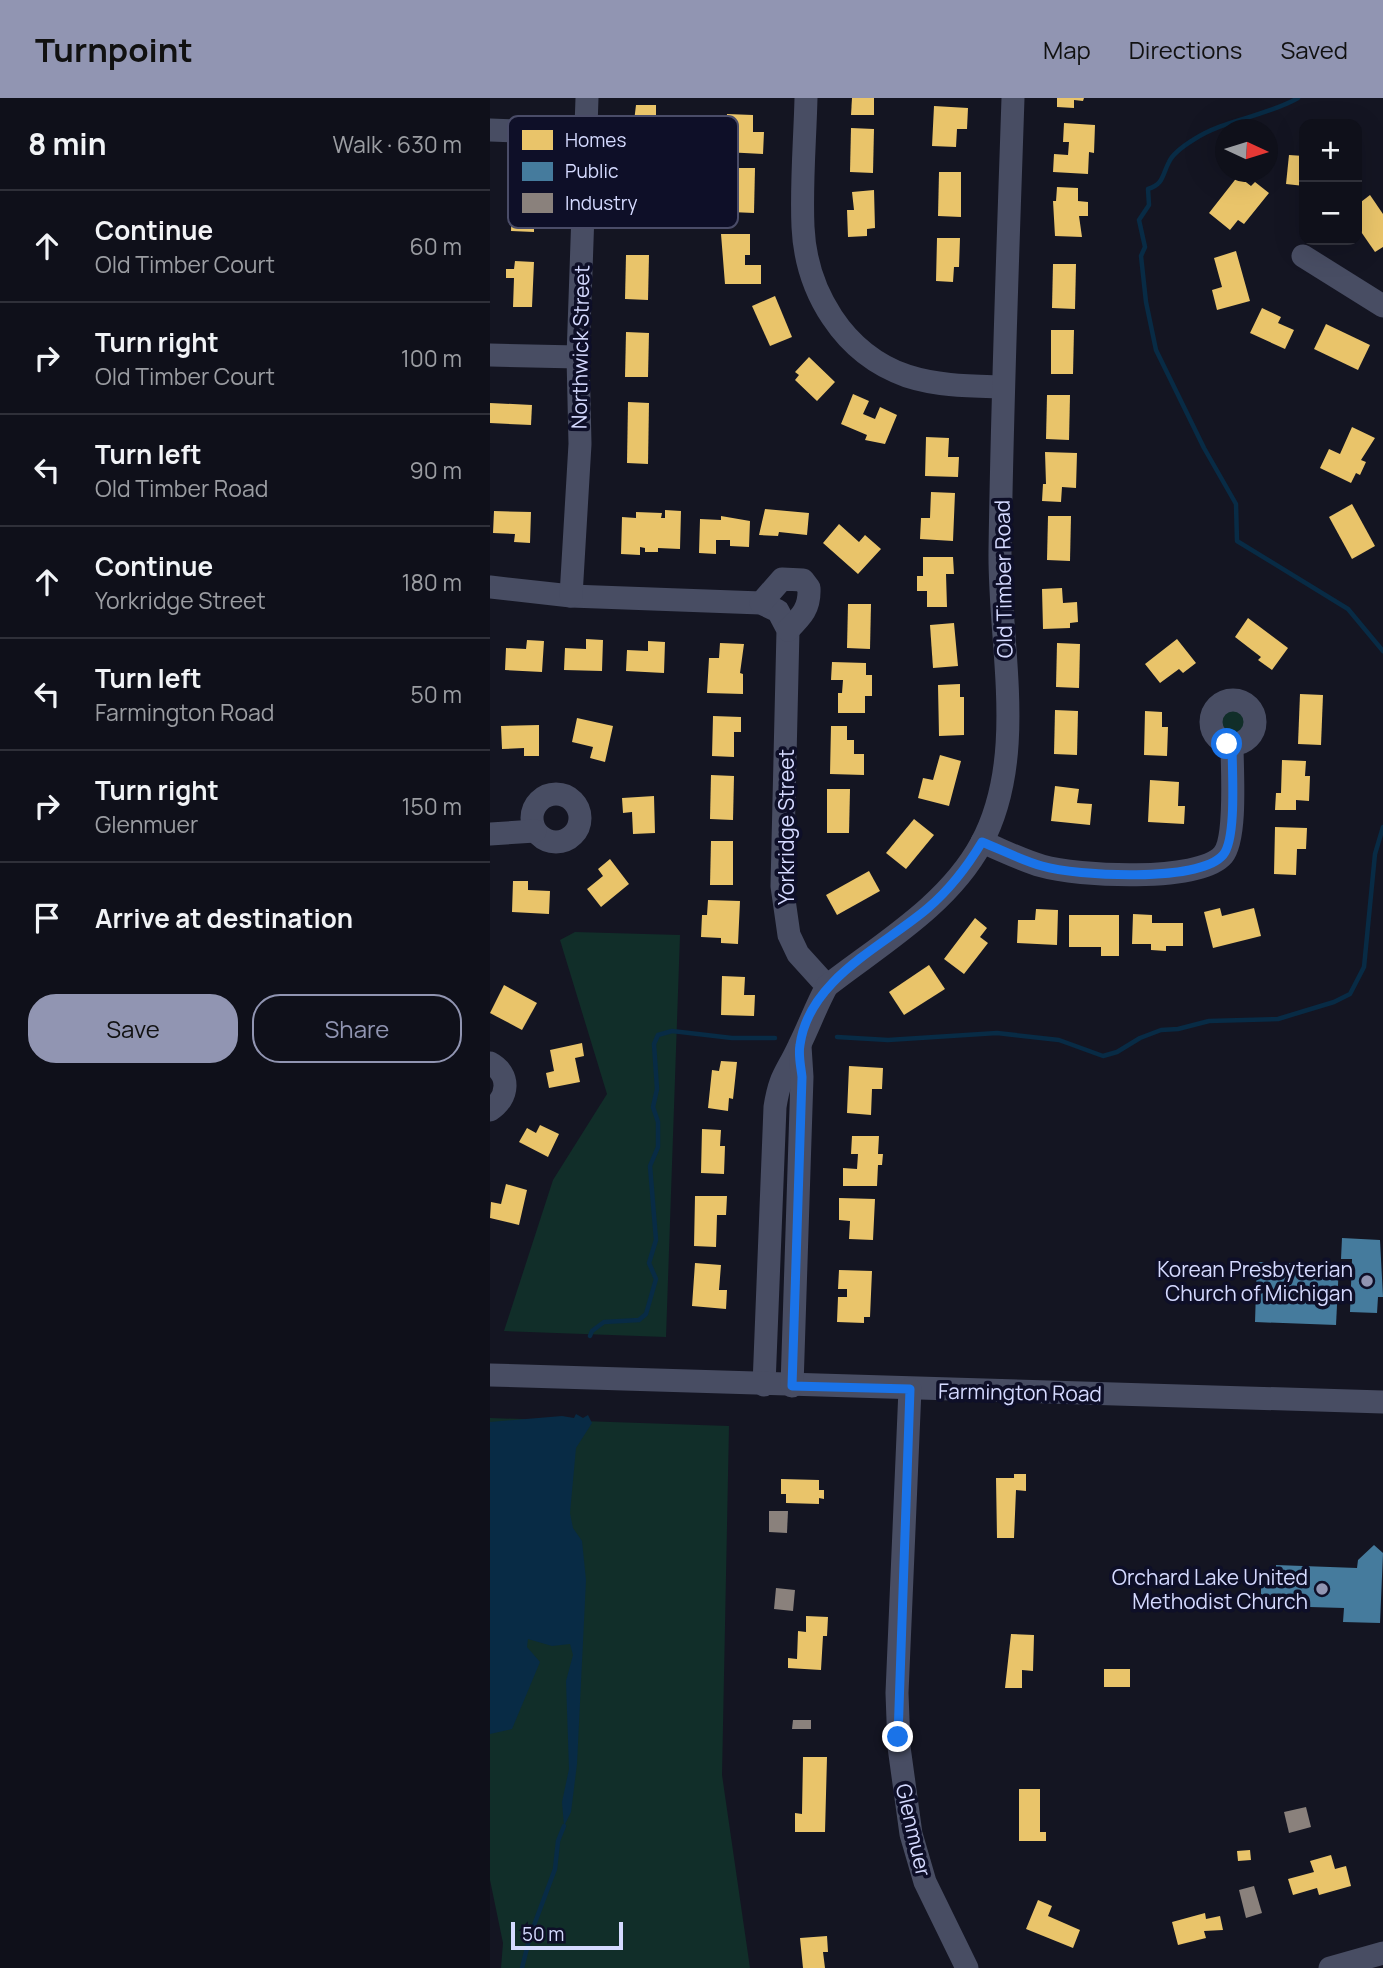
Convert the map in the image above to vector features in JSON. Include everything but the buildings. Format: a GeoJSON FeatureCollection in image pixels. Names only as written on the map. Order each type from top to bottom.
{"type":"FeatureCollection","features":[{"type":"Feature","properties":{"kind":"street","name":"Northwick Street"},"geometry":{"type":"LineString","coordinates":[[586,116],[587,98]]}},
{"type":"Feature","properties":{"kind":"street"},"geometry":{"type":"LineString","coordinates":[[806,98],[803,226],[805,249],[815,288],[832,319],[859,347],[904,374],[950,384],[1002,387]]}},
{"type":"Feature","properties":{"kind":"street","name":"Old Timber Road"},"geometry":{"type":"LineString","coordinates":[[827,986],[929,907],[962,874],[982,842],[1003,782],[1009,732],[1000,607],[1002,387],[1013,98]]}},
{"type":"Feature","properties":{"kind":"street"},"geometry":{"type":"LineString","coordinates":[[490,130],[508,131]]}},
{"type":"Feature","properties":{"kind":"street","name":"Northwick Street"},"geometry":{"type":"LineString","coordinates":[[572,596],[580,444],[578,357],[583,228]]}},
{"type":"Feature","properties":{"kind":"street"},"geometry":{"type":"LineString","coordinates":[[1303,256],[1383,306]]}},
{"type":"Feature","properties":{"kind":"street"},"geometry":{"type":"LineString","coordinates":[[490,355],[578,357]]}},
{"type":"Feature","properties":{"kind":"street"},"geometry":{"type":"LineString","coordinates":[[490,587],[572,596],[761,603],[778,611],[788,630],[804,614],[810,603],[810,588],[803,580],[782,579],[770,589],[761,603]]}},
{"type":"Feature","properties":{"kind":"street","name":"Yorkridge Street"},"geometry":{"type":"LineString","coordinates":[[788,630],[783,896],[789,935],[798,954],[827,986]]}},
{"type":"Feature","properties":{"kind":"street"},"geometry":{"type":"LineString","coordinates":[[982,842],[1043,866],[1114,873],[1171,874],[1207,868],[1224,854],[1230,831],[1232,745]]}},
{"type":"Feature","properties":{"kind":"street"},"geometry":{"type":"LineString","coordinates":[[490,834],[535,831]]}},
{"type":"Feature","properties":{"kind":"street"},"geometry":{"type":"LineString","coordinates":[[764,1385],[775,1107],[780,1078],[800,1046],[810,1017],[827,986]]}},
{"type":"Feature","properties":{"kind":"street"},"geometry":{"type":"LineString","coordinates":[[792,1386],[802,1077],[800,1046]]}},
{"type":"Feature","properties":{"kind":"street"},"geometry":{"type":"LineString","coordinates":[[490,1063],[503,1074],[505,1083],[500,1102],[490,1110]]}},
{"type":"Feature","properties":{"kind":"street"},"geometry":{"type":"LineString","coordinates":[[773,1188],[798,1190]]}},
{"type":"Feature","properties":{"kind":"street","name":"Farmington Road"},"geometry":{"type":"LineString","coordinates":[[490,1375],[1383,1402]]}},
{"type":"Feature","properties":{"kind":"street","name":"Glenmuer"},"geometry":{"type":"LineString","coordinates":[[910,1389],[899,1642],[899,1747],[911,1834],[925,1882],[967,1968]]}},
{"type":"Feature","properties":{"kind":"street"},"geometry":{"type":"LineString","coordinates":[[1330,1968],[1383,1953]]}},
{"type":"Feature","properties":{"kind":"green space"},"geometry":{"type":"Polygon","coordinates":[[[1233,710],[1242,714],[1246,723],[1242,732],[1233,736],[1224,732],[1220,723],[1224,714],[1233,710]]]}},
{"type":"Feature","properties":{"kind":"green space"},"geometry":{"type":"Polygon","coordinates":[[[575,932],[680,935],[666,1337],[504,1331],[553,1180],[607,1094],[560,940],[575,932]]]}},
{"type":"Feature","properties":{"kind":"green space"},"geometry":{"type":"Polygon","coordinates":[[[490,1418],[729,1426],[722,1775],[750,1968],[501,1968],[503,1943],[490,1880],[490,1418]]]}},
{"type":"Feature","properties":{"kind":"water"},"geometry":{"type":"Polygon","coordinates":[[[576,1414],[583,1418],[588,1415],[592,1423],[576,1448],[570,1513],[573,1528],[582,1541],[586,1580],[577,1764],[571,1812],[564,1826],[562,1802],[569,1769],[566,1681],[573,1655],[570,1644],[552,1646],[528,1639],[527,1647],[540,1662],[512,1729],[490,1734],[490,1422],[562,1416],[574,1418],[576,1414]]]}},
{"type":"Feature","properties":{"kind":"waterway"},"geometry":{"type":"LineString","coordinates":[[1298,98],[1272,110],[1218,127],[1193,140],[1173,155],[1160,182],[1148,189],[1149,205],[1139,220],[1145,247],[1141,256],[1146,302],[1156,350],[1204,448],[1236,504],[1237,541],[1348,609],[1383,651]]}},
{"type":"Feature","properties":{"kind":"waterway"},"geometry":{"type":"LineString","coordinates":[[837,1037],[888,1040],[997,1033],[1059,1040],[1103,1056],[1161,1030],[1178,1029],[1209,1021],[1278,1019],[1334,1002],[1350,994],[1364,967],[1375,854],[1383,827]]}},
{"type":"Feature","properties":{"kind":"waterway"},"geometry":{"type":"LineString","coordinates":[[590,1336],[592,1331],[604,1322],[639,1320],[646,1314],[656,1279],[649,1263],[656,1240],[650,1166],[658,1147],[658,1122],[653,1107],[657,1089],[654,1044],[658,1035],[672,1031],[732,1038],[775,1038]]}},
{"type":"Feature","properties":{"kind":"waterway"},"geometry":{"type":"LineString","coordinates":[[522,1968],[530,1936],[555,1869],[558,1841],[564,1826]]}},
{"type":"Feature","properties":{"kind":"place","name":"Korean Presbyterian Church of Michigan"},"geometry":{"type":"Point","coordinates":[1367,1281]}},
{"type":"Feature","properties":{"kind":"place","name":"Orchard Lake United Methodist Church"},"geometry":{"type":"Point","coordinates":[1322,1589]}},
{"type":"Feature","properties":{"kind":"route"},"geometry":{"type":"LineString","coordinates":[[898,1737],[899,1630],[910,1389],[792,1386],[802,1077],[800,1046],[810,1017],[827,986],[929,907],[962,874],[982,842],[1043,866],[1114,873],[1171,874],[1207,868],[1224,854],[1230,831],[1232,745],[1227,744]]}}]}
